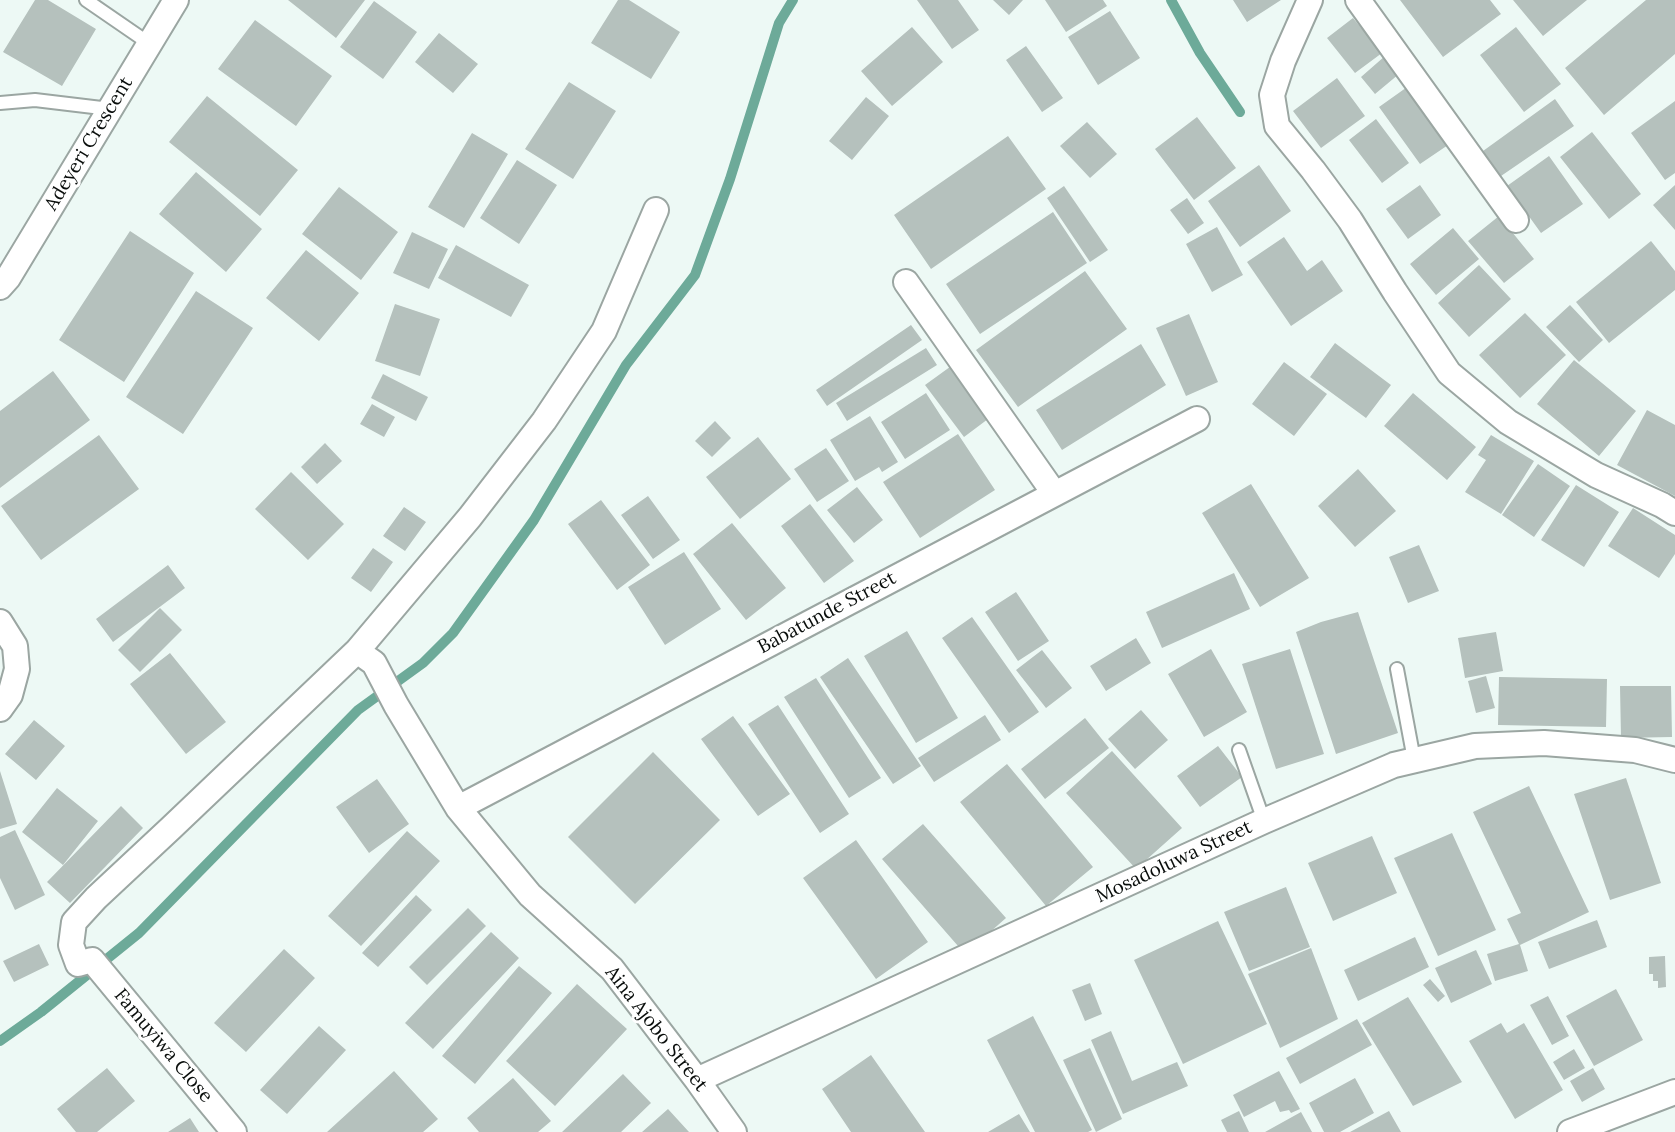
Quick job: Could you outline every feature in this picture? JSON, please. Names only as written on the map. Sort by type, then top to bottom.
[{"type":"street","name":"Adeyeri Crescent","points":[[0,288],[176,0]]},
{"type":"street","points":[[1310,0],[1283,61],[1272,95],[1277,126],[1350,220],[1449,373],[1508,422],[1596,475],[1675,513]]},
{"type":"street","points":[[1358,0],[1516,220]]},
{"type":"street","points":[[365,657],[544,421],[604,331],[656,210]]},
{"type":"street","points":[[906,282],[1054,493]]},
{"type":"street","name":"Babatunde Street","points":[[458,808],[1197,419]]},
{"type":"street","points":[[0,622],[15,646],[17,669],[10,695],[0,709]]},
{"type":"street","name":"Aina Ajobo Street","points":[[365,657],[458,808],[530,895],[612,969],[734,1132]]},
{"type":"street","name":"Famuyiwa Close","points":[[233,1132],[71,945],[74,922],[171,828],[365,657]]},
{"type":"street","name":"Mosadoluwa Street","points":[[697,1080],[1264,821],[1394,765],[1475,746],[1544,743],[1635,750],[1675,760]]},
{"type":"street","points":[[1570,1132],[1601,1126],[1675,1092]]},
{"type":"lane","points":[[86,0],[150,44]]},
{"type":"lane","points":[[0,103],[35,100],[110,109]]},
{"type":"lane","points":[[1397,669],[1412,760]]},
{"type":"lane","points":[[1238,750],[1264,821]]},
{"type":"building","points":[[35,0],[48,0],[96,29],[62,86],[3,52]]},
{"type":"building","points":[[288,0],[365,0],[336,38]]},
{"type":"building","points":[[618,0],[629,0],[680,32],[651,79],[591,43]]},
{"type":"building","points":[[917,0],[958,0],[979,30],[952,49]]},
{"type":"building","points":[[993,0],[1023,0],[1009,15]]},
{"type":"building","points":[[1045,0],[1103,0],[1107,6],[1066,32]]},
{"type":"building","points":[[1233,0],[1281,0],[1247,22]]},
{"type":"building","points":[[1400,0],[1490,0],[1501,14],[1443,57]]},
{"type":"building","points":[[1513,0],[1587,0],[1543,36]]},
{"type":"building","points":[[1646,0],[1675,0],[1675,54],[1604,115],[1565,68]]},
{"type":"building","points":[[374,1],[417,32],[383,79],[340,47]]},
{"type":"building","points":[[1110,11],[1140,58],[1098,85],[1068,37]]},
{"type":"building","points":[[1353,18],[1382,53],[1355,73],[1327,38]]},
{"type":"building","points":[[255,20],[332,76],[296,126],[218,69]]},
{"type":"building","points":[[912,27],[943,62],[892,106],[861,71]]},
{"type":"building","points":[[1516,27],[1561,84],[1524,112],[1480,55]]},
{"type":"building","points":[[439,33],[478,64],[453,93],[415,62]]},
{"type":"building","points":[[1026,46],[1063,98],[1042,112],[1006,60]]},
{"type":"building","points":[[1385,56],[1399,74],[1375,94],[1361,77]]},
{"type":"building","points":[[1337,78],[1365,116],[1321,148],[1293,111]]},
{"type":"building","points":[[569,82],[616,111],[573,179],[525,149]]},
{"type":"building","points":[[1410,85],[1451,143],[1420,164],[1379,107]]},
{"type":"building","points":[[207,96],[298,170],[260,216],[169,142]]},
{"type":"building","points":[[866,97],[889,116],[852,160],[829,141]]},
{"type":"building","points":[[1555,99],[1574,126],[1501,176],[1483,151]]},
{"type":"building","points":[[1675,101],[1675,173],[1665,180],[1631,133]]},
{"type":"building","points":[[1197,117],[1236,168],[1194,200],[1155,149]]},
{"type":"building","points":[[1376,119],[1409,163],[1382,183],[1349,140]]},
{"type":"building","points":[[1087,122],[1117,154],[1090,178],[1060,146]]},
{"type":"building","points":[[1592,132],[1641,194],[1609,219],[1560,157]]},
{"type":"building","points":[[472,133],[508,154],[464,228],[428,207]]},
{"type":"building","points":[[1008,136],[1046,189],[931,269],[894,215]]},
{"type":"building","points":[[1549,156],[1583,204],[1541,233],[1507,186]]},
{"type":"building","points":[[517,160],[557,185],[519,244],[480,218]]},
{"type":"building","points":[[1259,165],[1291,211],[1240,247],[1208,201]]},
{"type":"building","points":[[196,172],[262,229],[226,272],[159,214]]},
{"type":"building","points":[[1420,185],[1441,215],[1408,239],[1386,209]]},
{"type":"building","points":[[1675,185],[1675,230],[1653,205]]},
{"type":"building","points":[[1064,186],[1108,250],[1090,262],[1047,198]]},
{"type":"building","points":[[339,187],[398,232],[361,280],[302,234]]},
{"type":"building","points":[[1187,198],[1204,223],[1188,234],[1170,210]]},
{"type":"building","points":[[1053,212],[1087,263],[980,334],[946,284]]},
{"type":"building","points":[[1499,216],[1534,259],[1504,283],[1468,241]]},
{"type":"building","points":[[1217,227],[1243,275],[1212,292],[1186,244]]},
{"type":"building","points":[[1453,228],[1479,259],[1436,295],[1410,264]]},
{"type":"building","points":[[130,231],[194,273],[124,382],[59,340]]},
{"type":"building","points":[[412,232],[448,249],[429,289],[393,273]]},
{"type":"building","points":[[1284,237],[1307,271],[1322,260],[1343,291],[1291,326],[1247,262]]},
{"type":"building","points":[[1651,241],[1675,271],[1675,290],[1609,343],[1576,302]]},
{"type":"building","points":[[456,245],[529,285],[511,317],[438,278]]},
{"type":"building","points":[[306,250],[359,293],[319,341],[266,298]]},
{"type":"building","points":[[1479,265],[1511,299],[1469,337],[1438,303]]},
{"type":"building","points":[[1085,271],[1127,329],[1018,407],[976,350]]},
{"type":"building","points":[[196,291],[253,328],[183,434],[126,397]]},
{"type":"building","points":[[395,304],[440,319],[420,376],[375,361]]},
{"type":"building","points":[[1570,305],[1603,340],[1579,362],[1546,327]]},
{"type":"building","points":[[1525,313],[1566,355],[1520,398],[1479,355]]},
{"type":"building","points":[[1189,314],[1218,382],[1186,396],[1156,328]]},
{"type":"building","points":[[911,325],[922,340],[827,406],[816,390]]},
{"type":"building","points":[[1335,343],[1391,385],[1366,418],[1310,377]]},
{"type":"building","points":[[1141,344],[1166,385],[1062,450],[1036,410]]},
{"type":"building","points":[[926,348],[937,365],[847,421],[836,403]]},
{"type":"building","points":[[1574,360],[1636,411],[1599,456],[1537,404]]},
{"type":"building","points":[[1284,362],[1327,394],[1294,436],[1252,404]]},
{"type":"building","points":[[954,364],[992,416],[964,437],[925,385]]},
{"type":"building","points":[[53,371],[90,420],[0,488],[0,411]]},
{"type":"building","points":[[383,374],[428,397],[416,421],[371,398]]},
{"type":"building","points":[[926,393],[950,430],[905,459],[881,422]]},
{"type":"building","points":[[1413,393],[1476,447],[1447,480],[1384,426]]},
{"type":"building","points":[[372,404],[395,417],[384,437],[360,424]]},
{"type":"building","points":[[1647,410],[1675,425],[1675,496],[1617,465]]},
{"type":"building","points":[[870,416],[898,462],[882,472],[879,467],[855,481],[830,440]]},
{"type":"building","points":[[715,421],[731,438],[712,457],[695,441]]},
{"type":"building","points":[[958,434],[995,490],[920,538],[883,482]]},
{"type":"building","points":[[99,435],[139,489],[41,560],[1,506]]},
{"type":"building","points":[[1491,435],[1534,461],[1501,514],[1465,492],[1486,460],[1478,455]]},
{"type":"building","points":[[758,437],[791,479],[740,519],[706,477]]},
{"type":"building","points":[[325,443],[342,461],[317,484],[301,467]]},
{"type":"building","points":[[826,448],[849,481],[817,502],[794,469]]},
{"type":"building","points":[[1538,464],[1570,486],[1534,537],[1502,515]]},
{"type":"building","points":[[1358,469],[1396,511],[1355,547],[1318,506]]},
{"type":"building","points":[[291,472],[344,524],[308,560],[255,509]]},
{"type":"building","points":[[1251,484],[1309,578],[1260,607],[1202,513]]},
{"type":"building","points":[[1576,485],[1619,512],[1584,567],[1541,540]]},
{"type":"building","points":[[857,487],[883,520],[854,543],[827,510]]},
{"type":"building","points":[[648,496],[680,540],[653,559],[621,515]]},
{"type":"building","points":[[601,500],[650,565],[617,590],[568,524]]},
{"type":"building","points":[[810,504],[854,561],[824,583],[781,526]]},
{"type":"building","points":[[404,507],[426,522],[405,551],[383,536]]},
{"type":"building","points":[[1633,508],[1675,535],[1675,554],[1659,578],[1608,546]]},
{"type":"building","points":[[732,523],[786,588],[746,620],[693,554]]},
{"type":"building","points":[[1419,545],[1439,591],[1408,603],[1389,557]]},
{"type":"building","points":[[373,548],[393,562],[371,592],[351,578]]},
{"type":"building","points":[[684,552],[721,609],[665,645],[628,587]]},
{"type":"building","points":[[168,565],[185,588],[113,642],[96,619]]},
{"type":"building","points":[[1234,573],[1250,609],[1162,648],[1146,612]]},
{"type":"building","points":[[1016,592],[1049,641],[1018,661],[985,612]]},
{"type":"building","points":[[160,608],[182,630],[140,672],[118,650]]},
{"type":"building","points":[[1358,612],[1398,733],[1336,754],[1296,632]]},
{"type":"building","points":[[972,617],[1039,712],[1009,733],[942,638]]},
{"type":"building","points":[[907,631],[958,718],[916,743],[864,656]]},
{"type":"building","points":[[1496,632],[1503,671],[1465,678],[1458,638]]},
{"type":"building","points":[[1136,638],[1151,663],[1106,691],[1090,666]]},
{"type":"building","points":[[1211,649],[1247,712],[1204,737],[1168,674]]},
{"type":"building","points":[[1290,649],[1324,754],[1276,769],[1242,664]]},
{"type":"building","points":[[1042,650],[1072,688],[1046,708],[1016,670]]},
{"type":"building","points":[[170,653],[226,722],[186,754],[130,684]]},
{"type":"building","points":[[848,658],[921,766],[893,784],[820,677]]},
{"type":"building","points":[[1486,676],[1495,708],[1476,713],[1468,681]]},
{"type":"building","points":[[1499,677],[1607,679],[1606,727],[1498,725]]},
{"type":"building","points":[[816,678],[881,778],[849,798],[784,697]]},
{"type":"building","points":[[1620,686],[1671,686],[1672,737],[1621,738]]},
{"type":"building","points":[[778,705],[849,814],[820,833],[748,724]]},
{"type":"building","points":[[1141,710],[1168,740],[1135,769],[1108,739]]},
{"type":"building","points":[[985,715],[1001,740],[934,782],[918,758]]},
{"type":"building","points":[[733,716],[790,794],[758,816],[701,739]]},
{"type":"building","points":[[1085,718],[1109,748],[1045,799],[1021,769]]},
{"type":"building","points":[[34,720],[65,746],[36,780],[5,754]]},
{"type":"building","points":[[1218,746],[1242,777],[1200,807],[1177,776]]},
{"type":"building","points":[[1112,751],[1182,828],[1136,869],[1066,793]]},
{"type":"building","points":[[653,752],[720,820],[635,904],[568,837]]},
{"type":"building","points":[[1007,764],[1093,867],[1046,906],[960,802]]},
{"type":"building","points":[[0,771],[17,824],[0,829]]},
{"type":"building","points":[[1626,778],[1661,883],[1610,900],[1574,794]]},
{"type":"building","points":[[377,779],[409,824],[369,853],[336,807]]},
{"type":"building","points":[[1529,786],[1589,912],[1520,945],[1528,971],[1495,981],[1487,954],[1519,944],[1507,919],[1521,913],[1473,812]]},
{"type":"building","points":[[57,788],[98,821],[63,865],[22,832]]},
{"type":"building","points":[[121,806],[143,828],[70,903],[47,882]]},
{"type":"building","points":[[923,824],[1006,918],[965,954],[882,859]]},
{"type":"building","points":[[15,830],[45,895],[15,910],[0,878],[0,837]]},
{"type":"building","points":[[407,831],[440,861],[361,946],[328,916]]},
{"type":"building","points":[[1452,833],[1496,930],[1438,956],[1394,858]]},
{"type":"building","points":[[1372,836],[1397,893],[1333,921],[1308,863]]},
{"type":"building","points":[[856,840],[928,942],[876,979],[803,878]]},
{"type":"building","points":[[1286,887],[1310,947],[1249,971],[1224,912]]},
{"type":"building","points":[[416,895],[432,910],[378,967],[362,953]]},
{"type":"building","points":[[468,908],[486,926],[427,985],[409,967]]},
{"type":"building","points":[[1597,920],[1607,947],[1549,969],[1538,942]]},
{"type":"building","points":[[1218,921],[1267,1024],[1183,1064],[1134,960]]},
{"type":"building","points":[[491,932],[519,958],[433,1049],[405,1023]]},
{"type":"building","points":[[1415,937],[1429,967],[1358,1001],[1344,970]]},
{"type":"building","points":[[39,944],[49,965],[14,982],[3,961]]},
{"type":"building","points":[[1311,948],[1338,1019],[1280,1048],[1248,974]]},
{"type":"building","points":[[284,949],[315,978],[246,1052],[214,1023]]},
{"type":"building","points":[[1476,950],[1492,984],[1451,1003],[1435,968]]},
{"type":"building","points":[[1665,956],[1666,987],[1658,988],[1658,981],[1653,981],[1653,974],[1649,974],[1649,957]]},
{"type":"building","points":[[519,966],[552,993],[475,1084],[442,1056]]},
{"type":"building","points":[[1430,979],[1445,996],[1438,1002],[1423,985]]},
{"type":"building","points":[[1090,983],[1102,1014],[1085,1021],[1072,990]]},
{"type":"building","points":[[577,984],[627,1029],[555,1106],[506,1061]]},
{"type":"building","points":[[1616,989],[1643,1040],[1594,1066],[1566,1016]]},
{"type":"building","points":[[1548,996],[1569,1036],[1552,1045],[1530,1005]]},
{"type":"building","points":[[1408,997],[1462,1082],[1413,1106],[1362,1023]]},
{"type":"building","points":[[1033,1016],[1092,1130],[1088,1132],[1035,1132],[987,1040]]},
{"type":"building","points":[[1357,1019],[1372,1045],[1300,1084],[1286,1058]]},
{"type":"building","points":[[1501,1023],[1507,1033],[1524,1023],[1563,1090],[1515,1119],[1469,1041]]},
{"type":"building","points":[[319,1026],[346,1050],[287,1114],[260,1090]]},
{"type":"building","points":[[1111,1031],[1132,1081],[1177,1062],[1188,1086],[1123,1114],[1091,1040]]},
{"type":"building","points":[[1090,1048],[1122,1119],[1096,1132],[1063,1060]]},
{"type":"building","points":[[1574,1049],[1585,1068],[1564,1080],[1553,1062]]},
{"type":"building","points":[[871,1055],[925,1132],[851,1132],[822,1089]]},
{"type":"building","points":[[107,1068],[135,1101],[97,1132],[76,1132],[57,1109]]},
{"type":"building","points":[[1593,1068],[1605,1089],[1582,1102],[1570,1081]]},
{"type":"building","points":[[394,1071],[438,1119],[423,1132],[327,1132]]},
{"type":"building","points":[[1279,1071],[1300,1109],[1291,1113],[1289,1110],[1280,1112],[1275,1101],[1244,1117],[1233,1095]]},
{"type":"building","points":[[623,1074],[651,1103],[621,1132],[562,1132]]},
{"type":"building","points":[[513,1078],[551,1121],[538,1132],[479,1132],[467,1118]]},
{"type":"building","points":[[1355,1078],[1374,1113],[1340,1132],[1324,1132],[1309,1103]]},
{"type":"building","points":[[668,1109],[689,1132],[642,1132]]},
{"type":"building","points":[[1239,1111],[1249,1132],[1227,1132],[1221,1120]]},
{"type":"building","points":[[1389,1111],[1401,1132],[1350,1132]]},
{"type":"building","points":[[1301,1112],[1312,1132],[1265,1132]]},
{"type":"building","points":[[1019,1114],[1030,1132],[988,1132]]},
{"type":"building","points":[[190,1118],[199,1132],[168,1132]]},
{"type":"waterway","points":[[0,1041],[41,1012],[139,933],[358,710],[423,663],[453,633],[534,520],[626,365],[695,275],[730,179],[779,23],[793,0]]},
{"type":"waterway","points":[[1171,0],[1200,53],[1240,112]]}]
